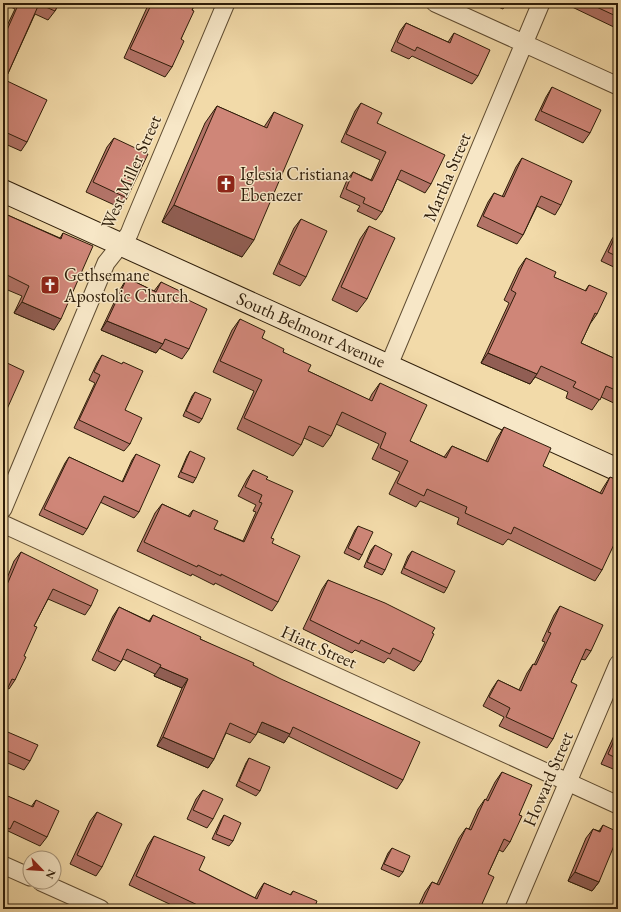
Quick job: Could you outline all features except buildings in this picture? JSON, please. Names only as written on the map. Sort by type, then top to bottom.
[{"type":"main road","name":"South Belmont Avenue","points":[[3,191],[618,470]]},
{"type":"street","name":"West Miller Street","points":[[3,509],[106,263],[129,234],[226,3]]},
{"type":"street","points":[[436,3],[618,86]]},
{"type":"street","name":"Martha Street","points":[[389,365],[542,3]]},
{"type":"street","name":"Hiatt Street","points":[[3,524],[618,805]]},
{"type":"street","name":"Howard Street","points":[[514,909],[618,664]]},
{"type":"street","points":[[3,865],[22,873]]},
{"type":"street","points":[[58,890],[100,909]]},
{"type":"place","name":"Iglesia Cristiana Ebenezer","points":[[226,184]]},
{"type":"place","name":"Gethsemane Apostolic Church","points":[[50,285]]}]
